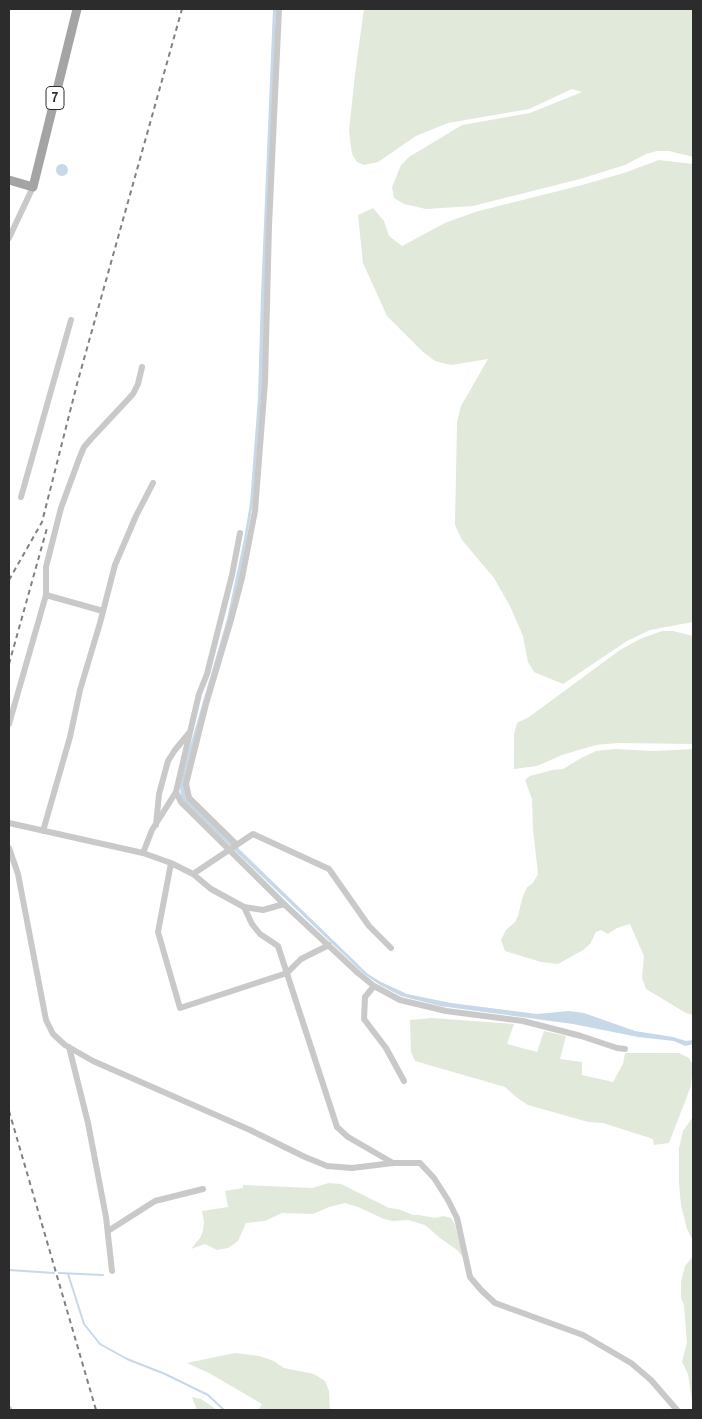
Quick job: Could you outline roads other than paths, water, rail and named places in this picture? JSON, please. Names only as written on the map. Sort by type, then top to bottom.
[{"type":"main road","name":"7","points":[[33,187],[77,9]]},
{"type":"main road","points":[[9,180],[33,187]]},
{"type":"street","points":[[278,9],[268,235],[265,382],[255,511],[240,586],[206,704],[186,784],[189,798],[284,904],[374,986],[400,1000],[425,1007],[523,1021],[625,1049]]},
{"type":"street","points":[[9,238],[33,187]]},
{"type":"street","points":[[21,497],[71,320]]},
{"type":"street","points":[[9,724],[46,595],[46,567],[61,508],[84,447],[133,394],[138,384],[142,367]]},
{"type":"street","points":[[43,831],[70,737],[80,690],[115,565],[153,482]]},
{"type":"street","points":[[143,852],[156,825],[176,792],[199,694],[207,674],[230,584],[240,533]]},
{"type":"street","points":[[46,595],[103,611]]},
{"type":"street","points":[[156,825],[158,794],[168,761],[190,732]]},
{"type":"street","points":[[176,792],[181,802],[234,847]]},
{"type":"street","points":[[9,823],[143,852],[193,874],[211,888],[244,907],[263,910],[284,904]]},
{"type":"street","points":[[193,874],[253,834],[329,868],[369,926],[391,948]]},
{"type":"street","points":[[9,848],[18,874],[46,1020],[53,1034],[69,1047],[94,1061],[327,1166],[352,1168],[393,1163],[420,1163],[434,1178],[457,1218],[470,1277],[481,1290],[495,1303],[583,1335],[631,1363],[651,1380],[678,1410]]},
{"type":"street","points":[[171,863],[158,932],[180,1008],[287,973],[301,959],[329,945]]},
{"type":"street","points":[[244,907],[252,924],[260,934],[278,946],[337,1127],[348,1137],[393,1163]]},
{"type":"street","points":[[374,986],[365,997],[364,1019],[386,1048],[404,1081]]},
{"type":"street","points":[[69,1047],[88,1123],[108,1231],[112,1271]]},
{"type":"street","points":[[108,1231],[155,1201],[203,1189]]},
{"type":"water","points":[[273,9],[276,9],[263,373],[253,503],[240,576],[185,786],[204,815],[368,974],[381,982],[407,994],[451,1003],[537,1014],[569,1011],[584,1013],[635,1031],[686,1041],[693,1040],[693,1044],[685,1046],[674,1041],[638,1037],[573,1024],[440,1006],[401,996],[364,974],[185,803],[181,797],[180,786],[188,753],[227,619],[250,503],[258,398]]},
{"type":"water","points":[[60,164],[64,164],[68,170],[64,176],[60,176],[56,172],[56,168]]},
{"type":"waterway","points":[[9,1270],[54,1273]]},
{"type":"waterway","points":[[59,1273],[103,1275]]},
{"type":"waterway","points":[[68,1274],[84,1324],[100,1344],[127,1359],[165,1374],[208,1395],[224,1410]]},
{"type":"railway","points":[[9,580],[42,522],[77,384],[182,9]]},
{"type":"railway","points":[[9,664],[47,528]]},
{"type":"railway","points":[[9,1111],[96,1410]]}]
